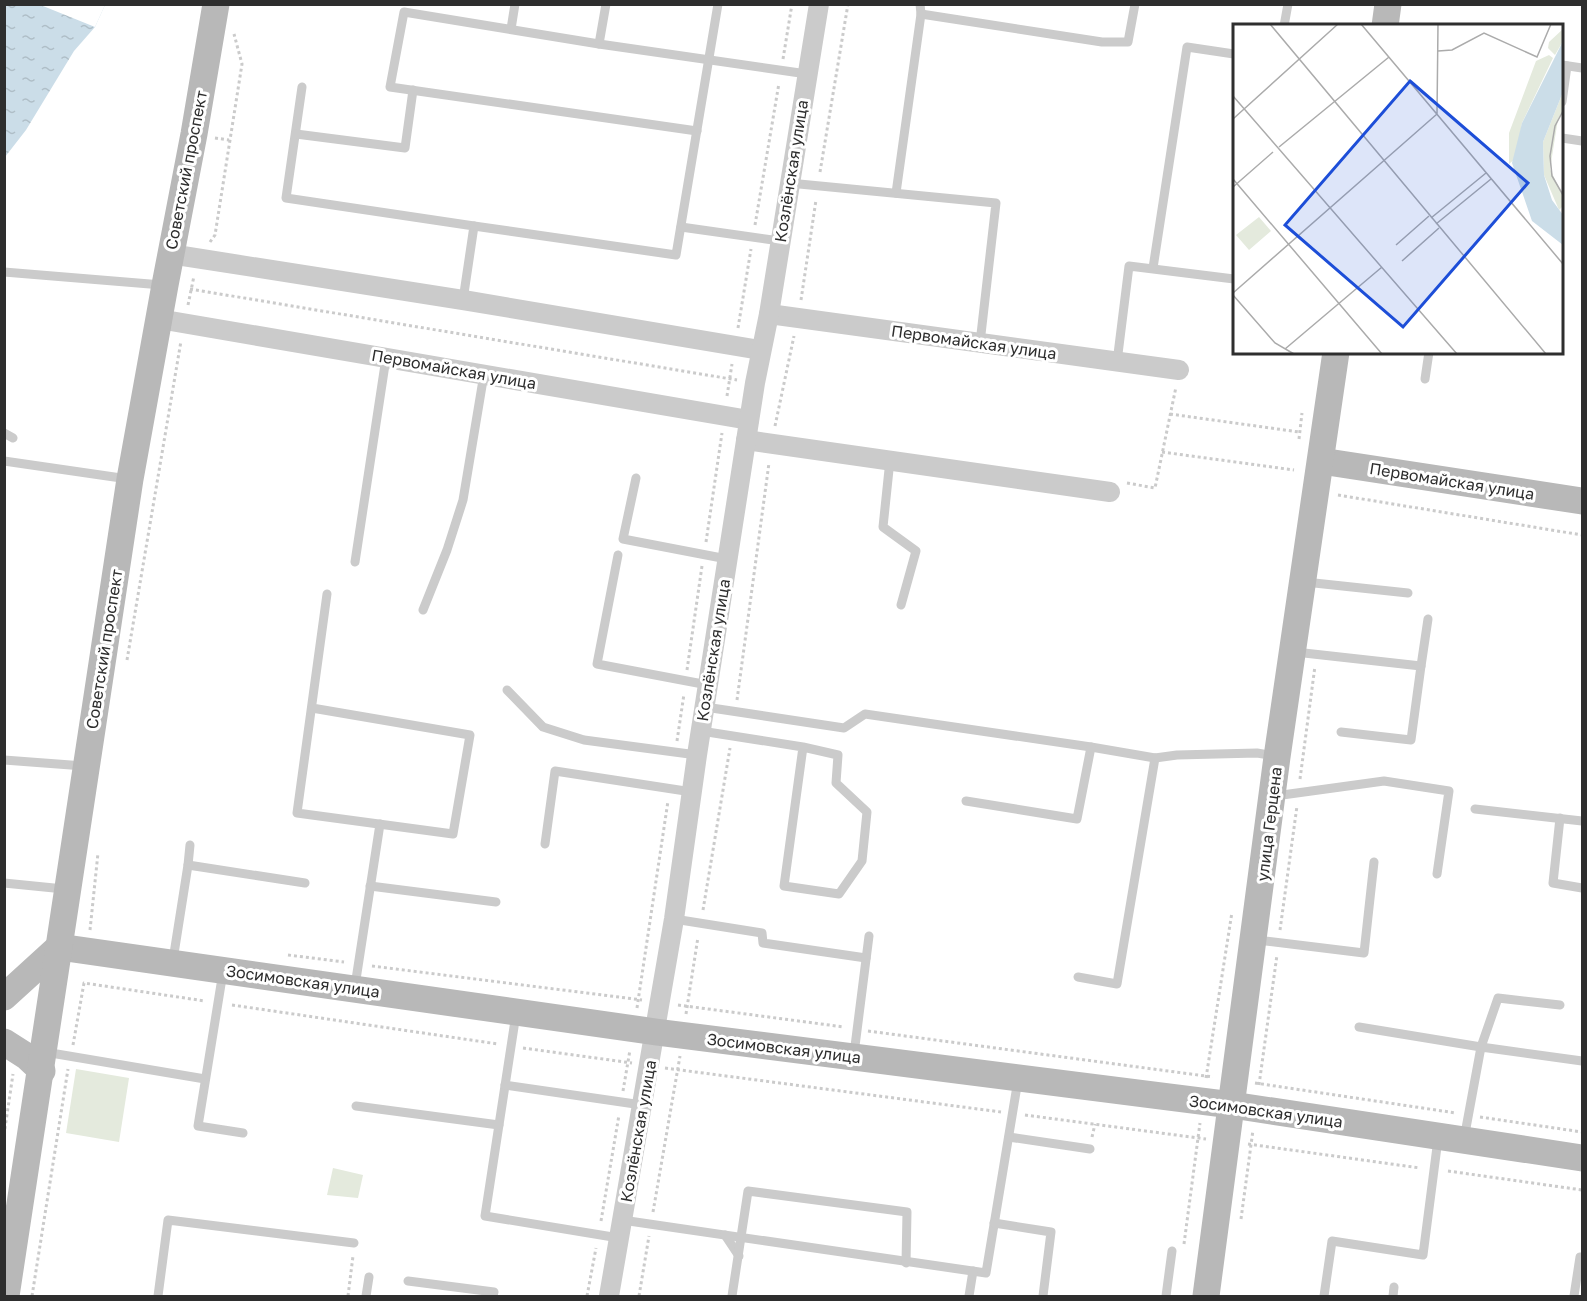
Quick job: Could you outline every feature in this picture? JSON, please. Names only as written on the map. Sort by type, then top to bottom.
[{"type":"street","name":"Советский проспект","points":[[6,1296],[52,1060],[61,935],[67,889],[130,479],[172,321],[165,285],[216,4]]},
{"type":"street","name":"Козлёнская улица","points":[[609,1296],[650,1066],[645,1030],[661,1003],[760,350],[769,314],[819,4]]},
{"type":"street","points":[[1385,24],[1388,4]]},
{"type":"street","points":[[171,254],[760,350]]},
{"type":"street","name":"Первомайская улица","points":[[769,314],[1179,370]]},
{"type":"street","name":"Первомайская улица","points":[[172,321],[749,420]]},
{"type":"street","name":"улица Герцена","points":[[1206,1296],[1239,1143],[1246,1095],[1286,794],[1277,757],[1305,653],[1303,582],[1327,494],[1332,463],[1336,354]]},
{"type":"street","points":[[746,440],[1110,492]]},
{"type":"street","name":"Первомайская улица","points":[[1332,463],[1582,501]]},
{"type":"street","points":[[4,997],[61,935]]},
{"type":"street","name":"Зосимовская улица","points":[[61,935],[172,963],[223,970],[357,976],[516,1012],[645,1030],[1019,1078],[1204,1089],[1246,1095],[1457,1131],[1582,1158]]},
{"type":"street","points":[[4,1042],[26,1056],[52,1060]]},
{"type":"lane","points":[[511,29],[514,4]]},
{"type":"lane","points":[[599,44],[606,4]]},
{"type":"lane","points":[[302,87],[286,198],[676,255],[718,4]]},
{"type":"lane","points":[[896,193],[921,9],[1102,42],[1128,42],[1135,4]]},
{"type":"lane","points":[[1284,24],[1288,4]]},
{"type":"lane","points":[[697,131],[390,87],[405,8],[599,44],[807,74]]},
{"type":"lane","points":[[1153,268],[1187,47],[1233,54]]},
{"type":"lane","points":[[1563,84],[1564,65],[1582,68]]},
{"type":"lane","points":[[296,134],[405,148],[413,90]]},
{"type":"lane","points":[[1563,138],[1582,141]]},
{"type":"lane","points":[[789,183],[996,202],[980,343]]},
{"type":"lane","points":[[463,300],[474,226]]},
{"type":"lane","points":[[681,227],[780,241]]},
{"type":"lane","points":[[1117,362],[1129,266],[1233,279]]},
{"type":"lane","points":[[4,272],[165,285]]},
{"type":"lane","points":[[1425,379],[1429,354]]},
{"type":"lane","points":[[355,562],[386,358]]},
{"type":"lane","points":[[423,610],[447,550],[463,500],[484,374]]},
{"type":"lane","points":[[890,460],[883,527],[916,551],[901,605]]},
{"type":"lane","points":[[4,461],[130,479]]},
{"type":"lane","points":[[636,478],[623,539],[728,559]]},
{"type":"lane","points":[[618,555],[597,664],[708,685]]},
{"type":"lane","points":[[1303,582],[1408,593]]},
{"type":"lane","points":[[312,708],[470,735],[453,834],[297,813],[327,594]]},
{"type":"lane","points":[[1341,732],[1411,740],[1428,619]]},
{"type":"lane","points":[[1305,653],[1421,666]]},
{"type":"lane","points":[[507,690],[543,727],[584,740],[697,755]]},
{"type":"lane","points":[[705,706],[844,728],[865,714],[1155,758],[1177,754],[1257,753],[1277,757]]},
{"type":"lane","points":[[701,731],[803,747],[838,755],[837,783],[867,812],[862,861],[839,894],[784,886],[803,747]]},
{"type":"lane","points":[[966,801],[1077,819],[1091,747]]},
{"type":"lane","points":[[1078,977],[1117,984],[1155,758]]},
{"type":"lane","points":[[4,760],[86,766]]},
{"type":"lane","points":[[545,844],[555,771],[692,792]]},
{"type":"lane","points":[[1286,794],[1384,781],[1449,791],[1437,874]]},
{"type":"lane","points":[[1475,809],[1582,820]]},
{"type":"lane","points":[[1560,818],[1553,883],[1582,888]]},
{"type":"lane","points":[[357,976],[380,824]]},
{"type":"lane","points":[[172,963],[190,845]]},
{"type":"lane","points":[[1266,942],[1364,953],[1374,862]]},
{"type":"lane","points":[[188,865],[305,883]]},
{"type":"lane","points":[[4,883],[67,889]]},
{"type":"lane","points":[[370,886],[496,902]]},
{"type":"lane","points":[[674,919],[762,933],[763,943],[866,958]]},
{"type":"lane","points":[[854,1057],[869,936]]},
{"type":"lane","points":[[223,970],[198,1126],[243,1133]]},
{"type":"lane","points":[[1324,1296],[1332,1241],[1423,1254],[1434,1170],[1457,1131],[1481,1047],[1498,998],[1560,1005]]},
{"type":"lane","points":[[516,1012],[485,1216],[598,1235],[651,1225],[986,1273],[1019,1078]]},
{"type":"lane","points":[[1359,1027],[1582,1061]]},
{"type":"lane","points":[[52,1060],[205,1079]]},
{"type":"lane","points":[[505,1084],[643,1105]]},
{"type":"lane","points":[[356,1107],[499,1125]]},
{"type":"lane","points":[[1009,1137],[1090,1149]]},
{"type":"lane","points":[[732,1296],[748,1191],[907,1212],[906,1263]]},
{"type":"lane","points":[[158,1296],[168,1220],[354,1243]]},
{"type":"lane","points":[[994,1223],[1051,1232],[1043,1296]]},
{"type":"lane","points":[[725,1235],[739,1256]]},
{"type":"lane","points":[[1166,1296],[1172,1251]]},
{"type":"lane","points":[[1574,1296],[1579,1287],[1580,1257]]},
{"type":"lane","points":[[969,1296],[973,1271]]},
{"type":"lane","points":[[366,1296],[369,1277]]},
{"type":"lane","points":[[408,1281],[494,1292],[493,1296]]},
{"type":"path","points":[[730,379],[792,4]]},
{"type":"path","points":[[736,711],[772,444],[798,318],[848,4]]},
{"type":"path","points":[[127,664],[172,321],[191,290],[197,259],[215,235],[242,64],[234,34]]},
{"type":"path","points":[[165,285],[755,383]]},
{"type":"path","points":[[1110,492],[1125,493],[1126,483],[1155,488],[1179,370]]},
{"type":"path","points":[[1170,414],[1299,432]]},
{"type":"path","points":[[1162,452],[1294,470]]},
{"type":"path","points":[[1332,463],[1327,494],[1582,535]]},
{"type":"path","points":[[1240,1226],[1239,1143],[1305,653]]},
{"type":"path","points":[[639,1296],[732,735]]},
{"type":"path","points":[[61,935],[89,941],[99,847]]},
{"type":"path","points":[[279,954],[357,976],[639,1000],[857,1029],[1457,1131],[1582,1132]]},
{"type":"path","points":[[32,1296],[52,1060],[84,983],[678,1070],[1582,1190]]},
{"type":"path","points":[[587,1296],[628,1063],[645,1030],[639,1000]]},
{"type":"path","points":[[4,1135],[13,1070]]},
{"type":"path","points":[[1183,1250],[1204,1089]]},
{"type":"path","points":[[348,1296],[354,1243]]},
{"type":"shaded area","points":[[76,1069],[129,1078],[119,1142],[66,1133]]},
{"type":"shaded area","points":[[333,1168],[363,1175],[358,1198],[327,1195]]},
{"type":"water","points":[[5,5],[105,5],[95,27],[74,51],[26,130],[5,157]]},
{"type":"pier","points":[[44,4],[105,5],[95,27],[43,6]]}]
